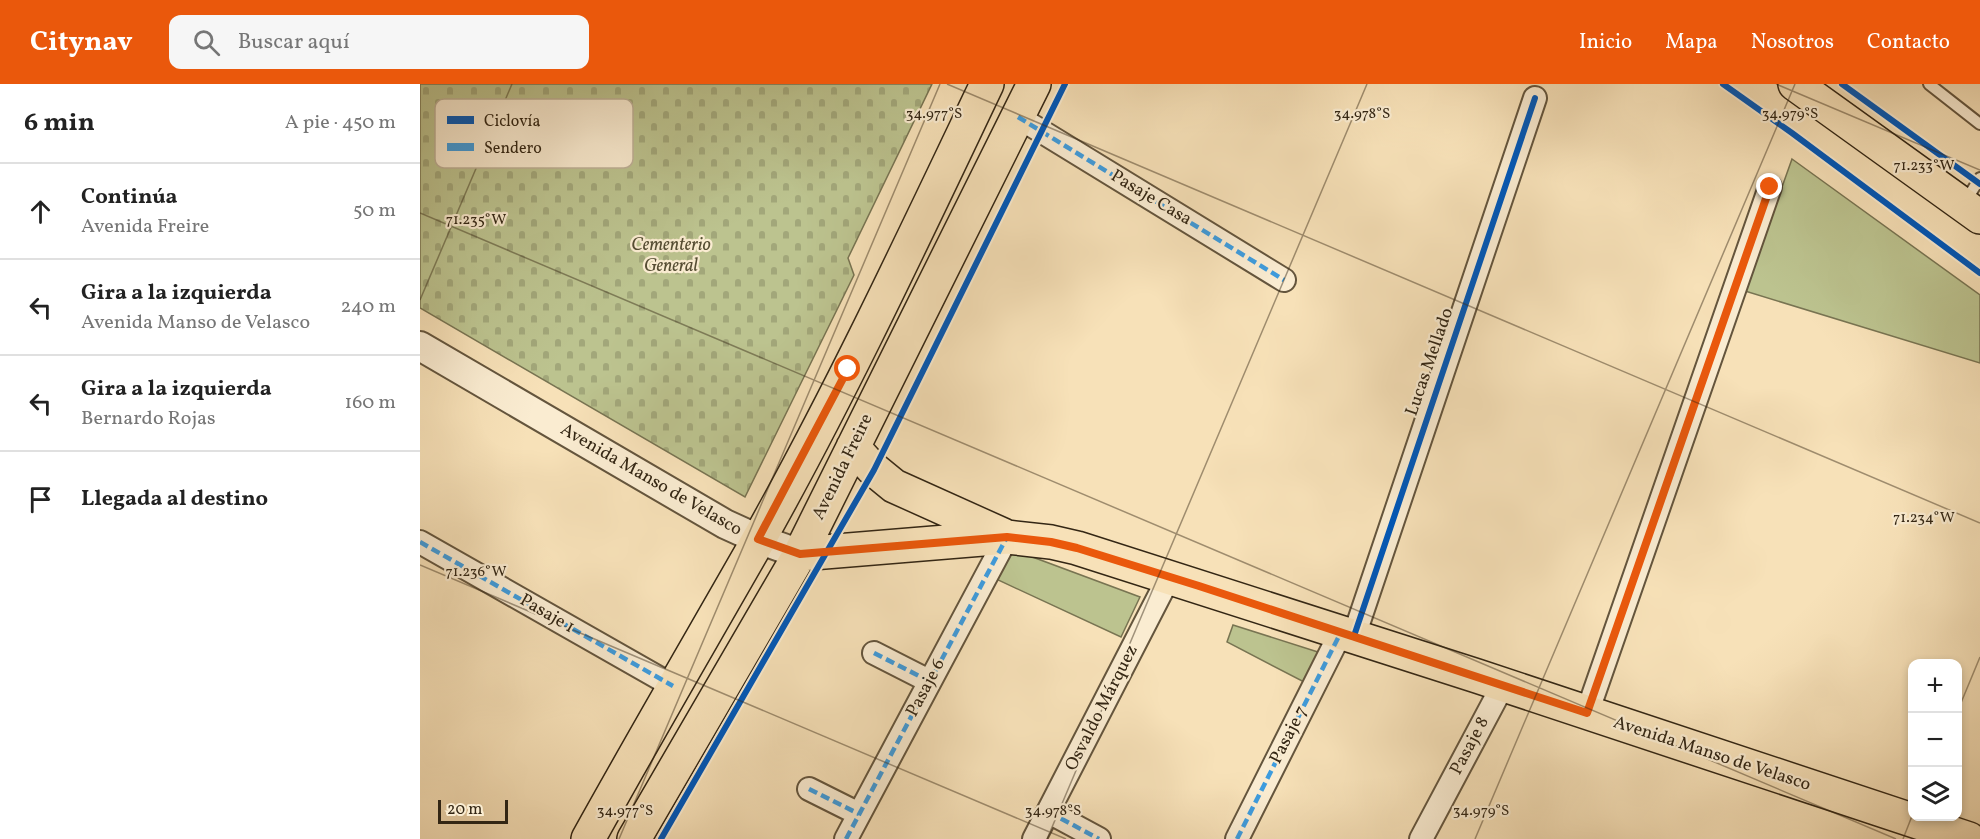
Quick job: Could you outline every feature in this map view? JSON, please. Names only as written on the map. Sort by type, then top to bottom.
[{"type":"main road","points":[[588,839],[758,539],[902,263],[987,84]]},
{"type":"main road","name":"Avenida Freire","points":[[634,839],[800,554],[1034,84]]},
{"type":"main road","points":[[1795,84],[1974,200]]},
{"type":"main road","name":"Avenida Manso de Velasco","points":[[853,447],[872,468],[894,486],[1007,537]]},
{"type":"main road","name":"Avenida Manso de Velasco","points":[[800,554],[1007,537],[1051,542],[1077,548],[1347,634],[1969,839]]},
{"type":"street","name":"Lucas Mellado","points":[[1347,634],[1535,98]]},
{"type":"street","name":"Pasaje Casa","points":[[1018,117],[1284,280]]},
{"type":"street","points":[[1587,713],[1770,187]]},
{"type":"street","name":"Avenida Manso de Velasco","points":[[420,346],[700,511],[758,539],[800,554]]},
{"type":"street","name":"Pasaje 6","points":[[846,839],[1007,537]]},
{"type":"street","name":"Pasaje 1","points":[[420,542],[674,686]]},
{"type":"street","name":"Osvaldo Márquez","points":[[1034,839],[1169,577]]},
{"type":"street","name":"Pasaje 7","points":[[1237,839],[1347,634]]},
{"type":"street","points":[[874,653],[929,681]]},
{"type":"street","name":"Pasaje 8","points":[[1422,839],[1503,685]]},
{"type":"street","points":[[809,789],[859,814]]},
{"type":"street","points":[[1049,812],[1099,839]]},
{"type":"lane","points":[[1929,84],[1980,124]]},
{"type":"green space","name":"Cementerio General","points":[[420,84],[932,84],[848,258],[854,275],[745,497],[420,308]]},
{"type":"green space","points":[[1792,159],[1980,295],[1980,363],[1745,291]]},
{"type":"green space","points":[[1011,549],[1140,597],[1121,637],[996,579]]},
{"type":"green space","points":[[1233,625],[1321,653],[1306,683],[1227,642]]},
{"type":"marked path","points":[[1018,117],[1284,280]]},
{"type":"marked path","points":[[1587,713],[1770,187]]},
{"type":"marked path","points":[[846,839],[1007,537]]},
{"type":"marked path","points":[[420,542],[673,686]]},
{"type":"marked path","points":[[1237,839],[1341,632]]},
{"type":"marked path","points":[[874,653],[929,681]]},
{"type":"marked path","points":[[809,789],[859,814]]},
{"type":"marked path","points":[[1049,812],[1099,839]]},
{"type":"cycle path","points":[[661,839],[874,470],[1065,84]]},
{"type":"cycle path","points":[[1723,84],[1980,273]]},
{"type":"cycle path","points":[[1842,84],[1980,184]]},
{"type":"cycle path","points":[[1354,636],[1535,98]]},
{"type":"route","points":[[848,369],[758,539],[800,554],[1007,537],[1051,542],[1199,586],[1587,713],[1770,187]]}]
